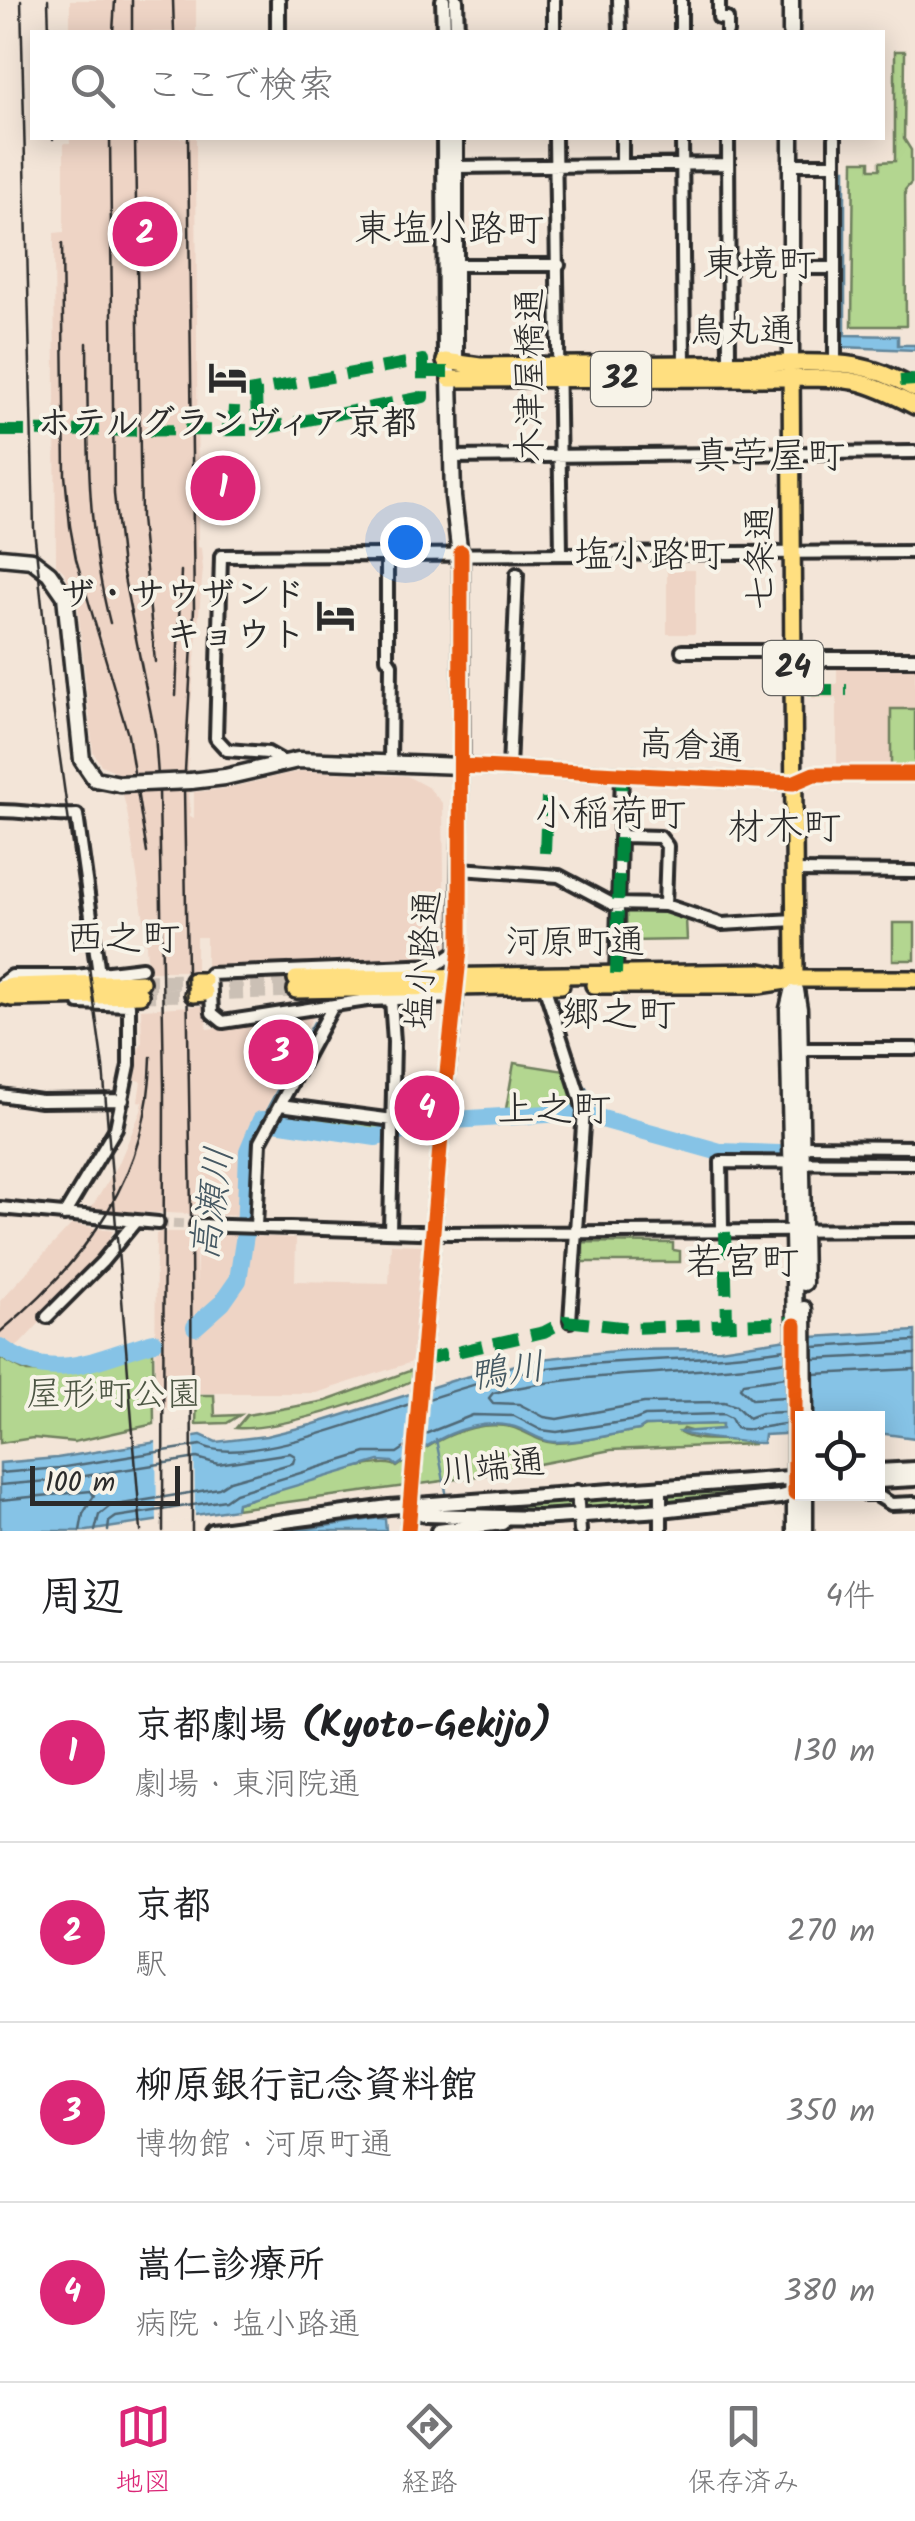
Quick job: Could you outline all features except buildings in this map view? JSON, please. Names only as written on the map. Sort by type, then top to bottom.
[{"type":"main road","points":[[790,0],[790,30]]},
{"type":"main road","name":"七条通","points":[[791,140],[794,920],[795,979],[800,1008],[801,1146],[797,1164]]},
{"type":"main road","name":"烏丸通","points":[[451,361],[558,371],[791,371],[835,362],[880,370],[915,389]]},
{"type":"main road","name":"塩小路通","points":[[451,361],[453,502],[461,552],[462,766]]},
{"type":"main road","name":"烏丸通","points":[[450,379],[729,363],[869,383],[915,406]]},
{"type":"main road","name":"高倉通","points":[[0,557],[32,560],[49,573],[65,596],[82,760],[95,779],[120,784],[191,781],[312,760],[462,766]]},
{"type":"main road","name":"河原町通","points":[[456,986],[616,974],[761,972],[795,979]]},
{"type":"main road","name":"七条通","points":[[795,979],[788,1009],[805,1411]]},
{"type":"main road","name":"河原町通","points":[[296,984],[760,985],[795,979],[915,979]]},
{"type":"main road","points":[[0,992],[12,998],[141,982]]},
{"type":"main road","name":"七条通","points":[[797,1411],[800,1325]]},
{"type":"main road","name":"七条通","points":[[795,1531],[801,1501]]},
{"type":"main road","name":"七条通","points":[[804,1501],[805,1531]]},
{"type":"street","points":[[278,0],[278,30]]},
{"type":"street","points":[[444,0],[444,30]]},
{"type":"street","points":[[456,0],[457,30]]},
{"type":"street","points":[[554,0],[554,30]]},
{"type":"street","points":[[619,0],[620,30]]},
{"type":"street","points":[[681,0],[681,30]]},
{"type":"street","points":[[719,0],[719,18],[727,19],[727,30]]},
{"type":"street","name":"塩小路通","points":[[444,140],[451,361]]},
{"type":"street","name":"塩小路通","points":[[451,361],[456,140]]},
{"type":"street","name":"木津屋橋通","points":[[555,140],[561,552]]},
{"type":"street","points":[[622,140],[622,165]]},
{"type":"street","points":[[682,140],[684,364]]},
{"type":"street","points":[[728,140],[729,363]]},
{"type":"street","points":[[834,140],[835,362]]},
{"type":"street","points":[[456,167],[728,164]]},
{"type":"street","points":[[791,164],[835,164]]},
{"type":"street","points":[[456,265],[559,265]]},
{"type":"street","points":[[791,268],[835,268]]},
{"type":"street","points":[[452,456],[915,452]]},
{"type":"street","points":[[284,762],[268,753],[226,750],[217,741],[222,556],[445,557],[461,552],[517,564],[561,552],[915,552]]},
{"type":"street","points":[[387,557],[387,648],[392,664],[390,764]]},
{"type":"street","points":[[509,769],[517,564]]},
{"type":"street","points":[[682,651],[780,651],[792,659],[915,659]]},
{"type":"street","name":"塩小路通","points":[[409,1502],[442,1111],[460,949],[462,766]]},
{"type":"street","name":"高倉通","points":[[462,766],[793,783],[814,774],[915,774]]},
{"type":"street","points":[[616,974],[622,774]]},
{"type":"street","points":[[0,811],[77,815],[99,974]]},
{"type":"street","points":[[623,836],[660,837],[667,846],[665,905]]},
{"type":"street","points":[[460,869],[558,876],[598,899],[617,904],[665,905],[722,924],[794,920]]},
{"type":"street","points":[[794,871],[915,872]]},
{"type":"street","points":[[456,986],[391,999],[220,1022],[212,1013],[210,974],[436,964],[460,949]]},
{"type":"street","points":[[64,1215],[116,1128],[130,1051],[130,1005],[12,1005],[0,992],[12,976],[99,974],[141,982]]},
{"type":"street","points":[[544,985],[584,1115],[570,1321]]},
{"type":"street","points":[[390,1231],[391,999]]},
{"type":"street","points":[[250,1226],[253,1139],[267,1129],[333,1006]]},
{"type":"street","points":[[800,1049],[915,1049]]},
{"type":"street","points":[[0,1095],[40,1101],[123,1100]]},
{"type":"street","points":[[278,1110],[393,1123]]},
{"type":"street","points":[[801,1146],[915,1147]]},
{"type":"street","points":[[724,1232],[722,1162],[915,1164]]},
{"type":"street","points":[[0,1208],[158,1223]]},
{"type":"street","points":[[47,1317],[100,1265],[135,1222]]},
{"type":"street","points":[[196,1224],[432,1232],[915,1230]]},
{"type":"street","points":[[885,1470],[915,1468]]},
{"type":"street","points":[[885,1480],[915,1478]]},
{"type":"street","points":[[660,1486],[661,1531]]},
{"type":"street","name":"川端通","points":[[409,1502],[660,1486],[795,1489]]},
{"type":"street","name":"川端通","points":[[409,1502],[426,1515],[539,1525],[578,1514],[661,1510],[795,1490]]},
{"type":"street","points":[[576,1491],[580,1531]]},
{"type":"street","points":[[885,1500],[915,1504]]},
{"type":"street","points":[[212,1531],[409,1502],[408,1531]]},
{"type":"street","points":[[438,1531],[539,1525]]},
{"type":"shaded area","points":[[70,0],[196,0],[196,30],[70,30]]},
{"type":"shaded area","points":[[196,140],[198,547],[203,569],[190,715],[190,816],[194,818],[194,792],[286,774],[305,771],[407,776],[429,788],[443,804],[445,949],[427,949],[418,960],[206,966],[206,937],[196,937],[196,971],[148,971],[127,811],[117,772],[101,765],[93,752],[77,599],[56,564],[54,233],[64,232],[64,143]]},
{"type":"shaded area","points":[[667,570],[695,570],[695,634],[667,634]]},
{"type":"shaded area","points":[[837,667],[915,667],[915,767],[837,767],[837,698],[812,698],[812,684],[837,684]]},
{"type":"shaded area","points":[[206,1006],[207,1029],[314,1014],[248,1142],[242,1216],[90,1210],[118,1165],[141,1111],[141,1081],[133,1079],[135,1055],[142,1043],[141,1009]]},
{"type":"shaded area","points":[[72,1224],[113,1231],[100,1256],[78,1282],[12,1350],[0,1343],[0,1301]]},
{"type":"shaded area","points":[[196,1232],[196,1290],[198,1234],[296,1238],[295,1281],[389,1283],[391,1244],[423,1245],[412,1362],[316,1393],[196,1393],[196,1408],[155,1408],[156,1234]]},
{"type":"green space","points":[[895,51],[905,51],[904,139],[911,150],[911,183],[905,190],[906,326],[852,326],[854,161],[870,161],[870,169],[880,169],[880,162],[895,161]]},
{"type":"green space","points":[[891,709],[915,709],[915,766],[891,767]]},
{"type":"green space","points":[[626,909],[670,913],[686,919],[687,940],[627,941]]},
{"type":"green space","points":[[893,923],[915,923],[915,960],[893,960]]},
{"type":"green space","points":[[514,1063],[565,1071],[579,1110],[506,1109]]},
{"type":"green space","points":[[287,1110],[389,1124],[389,1142],[277,1129]]},
{"type":"green space","points":[[583,1242],[673,1243],[673,1250],[680,1251],[680,1262],[583,1262]]},
{"type":"green space","name":"屋形町公園","points":[[153,1348],[154,1424],[74,1442],[33,1438],[0,1443],[0,1358],[27,1372],[65,1373]]},
{"type":"green space","points":[[412,1370],[411,1381],[350,1405],[275,1424],[236,1428],[247,1415],[326,1401]]},
{"type":"green space","points":[[197,1395],[214,1395],[215,1416],[240,1415],[227,1423],[196,1424]]},
{"type":"green space","points":[[722,1424],[722,1429],[697,1433],[683,1429],[680,1433],[697,1439],[755,1444],[611,1450],[472,1477],[236,1509],[237,1503],[347,1470],[369,1465],[397,1467],[436,1442],[480,1426],[511,1427],[555,1443],[646,1426]]},
{"type":"green space","points":[[775,1488],[775,1493],[666,1503],[669,1493]]},
{"type":"green space","points":[[654,1493],[657,1504],[586,1510],[583,1507],[584,1498]]},
{"type":"green space","points":[[568,1500],[573,1510],[534,1514],[456,1511],[495,1504]]},
{"type":"water","points":[[841,169],[845,169],[845,335],[898,336],[898,345],[915,345],[915,350],[841,347]]},
{"type":"water","name":"鴨川","points":[[915,1331],[915,1438],[885,1434],[885,1411],[795,1411],[795,1433],[764,1435],[763,1443],[680,1432],[722,1429],[722,1424],[645,1426],[597,1438],[554,1442],[511,1426],[480,1425],[436,1441],[397,1466],[379,1461],[237,1503],[236,1509],[87,1531],[0,1531],[0,1463],[201,1435],[216,1442],[266,1436],[458,1379],[541,1359],[625,1350],[720,1349],[794,1338]]},
{"type":"water","points":[[385,1519],[386,1531],[292,1531]]},
{"type":"pier","points":[[194,1431],[195,1519],[157,1525],[156,1436]]},
{"type":"waterway","points":[[556,997],[582,1081],[613,1122]]},
{"type":"waterway","points":[[261,1120],[314,1022]]},
{"type":"waterway","name":"高瀬川","points":[[195,1327],[222,1303],[238,1280],[245,1235],[248,1151],[261,1120],[376,1137],[454,1120],[562,1113],[595,1117],[720,1152],[779,1154]]},
{"type":"waterway","name":"高瀬川","points":[[817,1155],[915,1155]]},
{"type":"waterway","name":"高瀬川","points":[[0,1347],[19,1359],[57,1367],[94,1361],[154,1342]]},
{"type":"waterway","points":[[436,1439],[446,1492]]},
{"type":"tunnel","points":[[204,981],[296,979]]},
{"type":"tunnel","points":[[141,982],[193,981]]},
{"type":"tunnel","points":[[205,993],[296,990]]},
{"type":"tunnel","points":[[140,995],[193,994]]},
{"type":"tunnel","points":[[158,1223],[196,1225]]},
{"type":"railway","points":[[21,0],[34,529],[52,701],[103,1067],[141,1531]]},
{"type":"railway","points":[[48,0],[49,30]]},
{"type":"railway","points":[[113,30],[115,0]]},
{"type":"railway","points":[[132,0],[132,30]]},
{"type":"railway","points":[[173,0],[174,30]]},
{"type":"railway","points":[[110,140],[114,494],[122,568],[155,734],[159,790],[164,1087],[163,1531]]},
{"type":"railway","points":[[135,140],[141,518],[155,662]]},
{"type":"railway","points":[[188,140],[194,609],[184,789],[192,1531]]},
{"type":"railway","points":[[62,244],[65,475],[70,526],[76,559],[128,735],[147,853]]},
{"type":"railway","points":[[87,343],[92,519],[110,623]]},
{"type":"railway","points":[[176,696],[181,571]]},
{"type":"railway","points":[[0,1332],[60,1275],[107,1212],[139,1140],[148,1100],[151,1057]]},
{"type":"marked path","points":[[0,431],[257,430],[423,397],[423,360],[243,393]]},
{"type":"marked path","points":[[423,372],[459,372]]},
{"type":"marked path","points":[[900,381],[915,380]]},
{"type":"marked path","points":[[256,390],[257,430]]},
{"type":"marked path","points":[[233,430],[234,406]]},
{"type":"marked path","points":[[808,690],[847,690]]},
{"type":"marked path","points":[[616,974],[622,774]]},
{"type":"marked path","points":[[545,853],[547,798]]},
{"type":"marked path","points":[[725,1232],[727,1325]]},
{"type":"marked path","points":[[422,1360],[544,1332],[565,1321],[631,1328],[788,1322]]},
{"type":"cycle path","points":[[408,1531],[460,949],[461,552]]},
{"type":"cycle path","points":[[461,766],[793,783],[814,774],[915,774]]},
{"type":"cycle path","points":[[795,1325],[795,1411]]},
{"type":"place","name":"京都","points":[[145,234]]},
{"type":"place","name":"ホテルグランヴィア京都","points":[[227,378]]},
{"type":"place","name":"京都劇場 (Kyoto-Gekijo)","points":[[223,488]]},
{"type":"place","name":"ザ・サウザンド キョウト","points":[[336,616]]},
{"type":"place","name":"柳原銀行記念資料館","points":[[281,1052]]},
{"type":"place","name":"嵩仁診療所","points":[[427,1108]]},
{"type":"district","name":"東塩小路町","points":[[449,231]]},
{"type":"district","name":"東境町","points":[[759,266]]},
{"type":"district","name":"真苧屋町","points":[[769,458]]},
{"type":"district","name":"塩小路町","points":[[650,557]]},
{"type":"district","name":"小稲荷町","points":[[610,816]]},
{"type":"district","name":"材木町","points":[[784,829]]},
{"type":"district","name":"西之町","points":[[123,940]]},
{"type":"district","name":"郷之町","points":[[619,1016]]},
{"type":"district","name":"上之町","points":[[554,1111]]},
{"type":"district","name":"若宮町","points":[[742,1264]]}]
